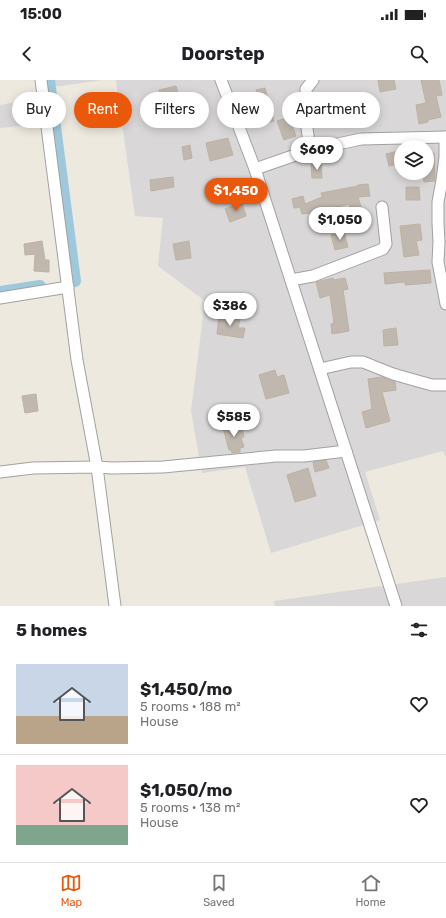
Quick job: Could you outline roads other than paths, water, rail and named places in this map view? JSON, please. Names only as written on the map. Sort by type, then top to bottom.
[{"type":"street","points":[[41,80],[78,360],[104,468],[115,606]]},
{"type":"street","points":[[221,80],[255,169],[396,606]]},
{"type":"street","points":[[310,150],[306,89],[313,80]]},
{"type":"street","points":[[255,169],[310,150],[361,139],[446,137],[445,157],[438,202],[438,262],[446,304]]},
{"type":"street","points":[[291,280],[313,276],[384,249],[386,244],[382,207]]},
{"type":"street","points":[[0,298],[68,287]]},
{"type":"street","points":[[320,369],[352,362],[363,362],[393,374],[432,385],[446,385]]},
{"type":"street","points":[[0,472],[33,468],[163,467],[276,456],[304,456],[346,451]]},
{"type":"waterway","points":[[49,80],[75,281]]},
{"type":"waterway","points":[[0,292],[40,286]]}]
